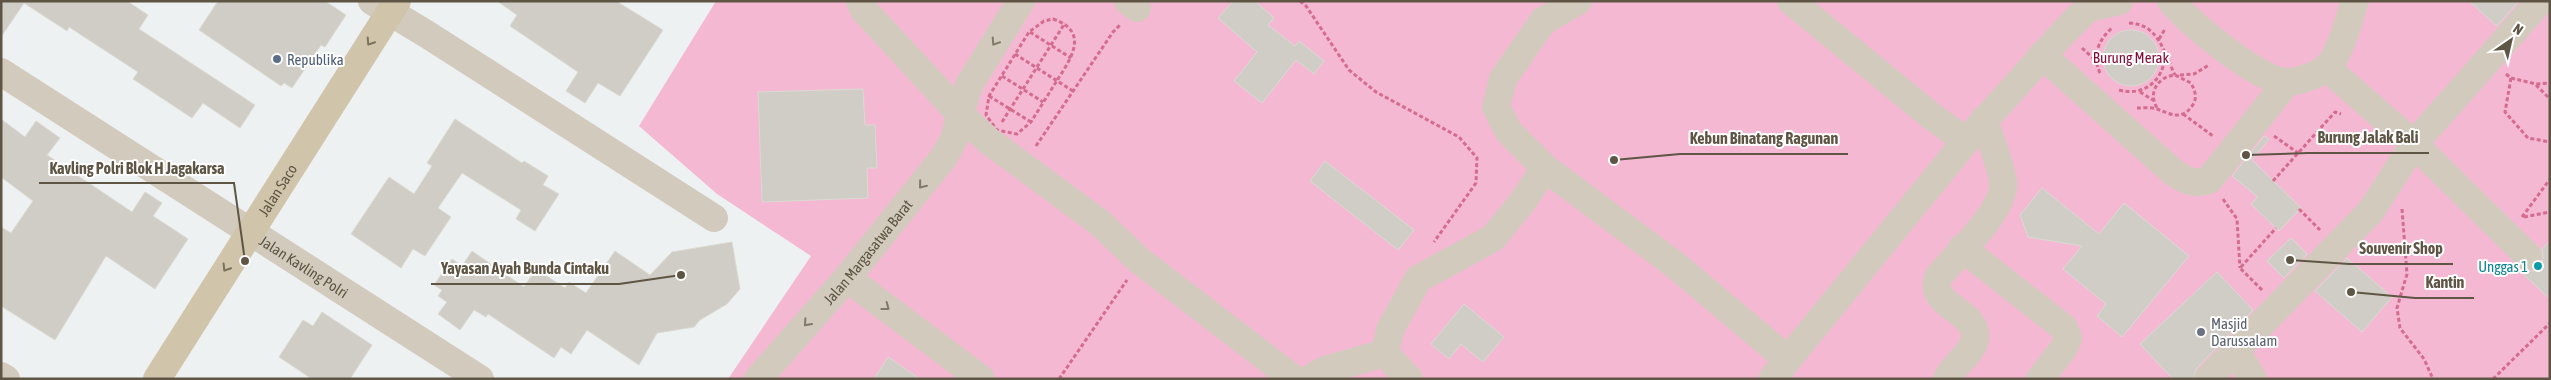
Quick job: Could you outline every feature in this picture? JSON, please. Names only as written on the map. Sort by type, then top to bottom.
[{"type":"main road","name":"Jalan Saco","points":[[157,379],[386,5]]},
{"type":"street","points":[[860,1],[864,10],[960,114],[993,136],[1021,167],[1100,223],[1140,261],[1294,379]]},
{"type":"street","name":"Jalan Margasatwa Barat","points":[[758,379],[847,278],[944,157],[955,137],[969,85],[1005,48],[1021,1]]},
{"type":"street","points":[[1578,1],[1543,21],[1503,78],[1496,107],[1509,132],[1545,168],[1674,264],[1779,369],[1966,141],[2042,55],[2091,4],[2119,17]]},
{"type":"street","points":[[1791,1],[1922,109],[1966,141]]},
{"type":"street","points":[[2171,1],[2182,14],[2224,48],[2263,75],[2287,82],[2308,77],[2327,68],[2339,47],[2355,1]]},
{"type":"street","points":[[2208,379],[2371,210],[2414,144],[2540,1]]},
{"type":"street","points":[[386,5],[714,218]]},
{"type":"street","points":[[2042,55],[2172,172],[2183,180],[2197,184],[2209,180],[2287,82]]},
{"type":"street","points":[[2327,68],[2414,144],[2528,256]]},
{"type":"street","name":"Jalan Kavling Polri","points":[[1,72],[480,379]]},
{"type":"street","points":[[1947,379],[1972,347],[1976,334],[1971,324],[1952,309],[1937,291],[1936,284],[1939,276],[1986,223],[2002,198],[2003,184],[2000,171],[1984,120]]},
{"type":"street","points":[[1385,353],[1390,330],[1418,279],[1492,238],[1523,201],[1545,168]]},
{"type":"street","points":[[1962,248],[2064,328],[2068,338],[2064,348],[2040,379]]},
{"type":"street","points":[[847,278],[981,379]]},
{"type":"street","points":[[2236,350],[2253,379]]},
{"type":"street","points":[[1309,379],[1325,370],[1385,353]]},
{"type":"street","points":[[1385,353],[1409,379]]},
{"type":"street","points":[[1,376],[6,379]]},
{"type":"path","points":[[1300,1],[1306,6],[1349,70],[1376,92],[1459,137],[1477,158],[1476,183],[1433,243]]},
{"type":"path","points":[[1021,167],[1133,4]]},
{"type":"path","points":[[2102,77],[2096,61],[2097,50],[2104,35],[2119,17],[2154,32],[2160,40],[2175,74],[2191,83],[2196,95],[2192,106],[2183,114],[2166,115],[2158,109],[2153,100],[2139,91]]},
{"type":"path","points":[[1053,19],[1064,23],[1072,30],[1075,40],[1071,58],[1057,81],[1031,122],[1017,134],[993,136],[986,115],[989,96],[1001,76],[1005,48],[1044,20],[1053,19]]},
{"type":"path","points":[[993,136],[1064,23]]},
{"type":"path","points":[[1029,32],[1071,58]]},
{"type":"path","points":[[1005,48],[1073,92]]},
{"type":"path","points":[[2116,89],[2128,92],[2139,91],[2157,80],[2162,71],[2165,55]]},
{"type":"path","points":[[2489,58],[2511,78],[2536,84],[2550,83]]},
{"type":"path","points":[[2153,100],[2158,83],[2165,77],[2175,74]]},
{"type":"path","points":[[1001,76],[1043,102]]},
{"type":"path","points":[[2511,78],[2506,112],[2528,138],[2550,142]]},
{"type":"path","points":[[2536,84],[2550,99]]},
{"type":"path","points":[[989,96],[1031,122]]},
{"type":"path","points":[[2273,181],[2335,112],[2346,116]]},
{"type":"path","points":[[2183,114],[2232,151]]},
{"type":"path","points":[[2396,171],[2403,220],[2407,274],[2397,308],[2400,328],[2424,359],[2433,379]]},
{"type":"path","points":[[2521,218],[2550,179]]},
{"type":"path","points":[[2209,180],[2237,219],[2240,268],[2278,306]]},
{"type":"path","points":[[2240,268],[2276,228]]},
{"type":"path","points":[[1059,379],[1140,261]]},
{"type":"path","points":[[2493,379],[2550,322]]},
{"type":"green space","points":[[716,1],[2550,1],[2550,379],[728,379],[811,256],[717,194],[639,126]]},
{"type":"building","points":[[1,1],[127,1],[148,15],[139,29],[255,105],[240,128],[203,103],[192,118],[133,79],[138,72],[69,27],[67,31],[24,3],[1,37]]},
{"type":"building","points":[[218,1],[325,1],[346,15],[325,47],[321,45],[292,88],[284,83],[281,86],[199,30]]},
{"type":"building","points":[[497,1],[616,1],[663,30],[620,96],[598,83],[585,103],[566,91],[578,72],[510,26],[517,15]]},
{"type":"building","points":[[1233,1],[1255,1],[1274,18],[1268,25],[1295,46],[1299,41],[1324,61],[1314,74],[1296,60],[1262,103],[1234,81],[1257,52],[1218,18]]},
{"type":"building","points":[[2469,1],[2519,1],[2497,26]]},
{"type":"building","name":"Burung Merak","points":[[2131,30],[2142,32],[2151,38],[2157,47],[2159,58],[2157,69],[2151,78],[2142,84],[2131,86],[2120,84],[2111,78],[2105,69],[2103,58],[2105,47],[2111,38],[2120,32]]},
{"type":"building","points":[[863,89],[865,125],[875,125],[877,168],[867,168],[868,198],[762,202],[758,92]]},
{"type":"building","points":[[1,119],[25,137],[36,121],[60,138],[47,155],[132,212],[145,192],[162,203],[153,216],[188,239],[155,289],[106,256],[55,340],[1,306],[1,227],[11,233],[33,201],[1,177]]},
{"type":"building","points":[[455,119],[522,163],[524,161],[548,176],[543,185],[559,194],[535,231],[516,219],[521,210],[462,173],[438,208],[451,217],[425,256],[413,249],[401,268],[351,234],[389,177],[414,194],[432,166],[427,163]]},
{"type":"building","points":[[2264,136],[2269,139],[2252,160],[2301,208],[2279,231],[2251,204],[2258,197],[2232,176]]},
{"type":"building","points":[[1325,161],[1414,230],[1398,250],[1310,181]]},
{"type":"building","points":[[2042,188],[2099,234],[2124,203],[2189,256],[2122,337],[2097,316],[2106,304],[2063,269],[2082,246],[2028,237],[2020,215]]},
{"type":"building","points":[[2291,238],[2307,254],[2284,278],[2267,261]]},
{"type":"building","name":"Unggas 1","points":[[2550,241],[2550,299],[2521,272],[2533,271],[2539,267],[2543,259],[2542,249]]},
{"type":"building","points":[[732,242],[740,289],[727,304],[700,320],[694,327],[657,333],[639,365],[587,330],[571,354],[561,347],[554,358],[488,314],[486,317],[474,310],[460,330],[438,314],[447,302],[438,296],[442,290],[434,285],[452,259],[462,266],[472,251],[524,287],[536,269],[565,288],[569,282],[586,293],[615,251],[650,275],[672,252]]},
{"type":"building","points":[[2347,258],[2392,297],[2362,332],[2315,291]]},
{"type":"building","name":"Masjid Darussalam","points":[[2217,272],[2253,310],[2197,368],[2193,379],[2173,379],[2140,344]]},
{"type":"building","points":[[1464,304],[1504,337],[1483,362],[1461,344],[1449,359],[1431,344]]},
{"type":"building","points":[[322,312],[372,345],[350,379],[312,379],[279,357],[303,320],[313,326]]},
{"type":"building","points":[[888,357],[920,379],[874,379]]},
{"type":"place","name":"Republika","points":[[277,59]]},
{"type":"place","name":"Burung Jalak Bali","points":[[2246,155]]},
{"type":"place","name":"Kebun Binatang Ragunan","points":[[1614,160]]},
{"type":"place","name":"Souvenir Shop","points":[[2290,260]]},
{"type":"place","name":"Kavling Polri Blok H Jagakarsa","points":[[245,261]]},
{"type":"place","name":"Unggas 1","points":[[2538,266]]},
{"type":"place","name":"Yayasan Ayah Bunda Cintaku","points":[[681,275]]},
{"type":"place","name":"Kantin","points":[[2351,292]]},
{"type":"place","name":"Masjid Darussalam","points":[[2201,332]]}]
